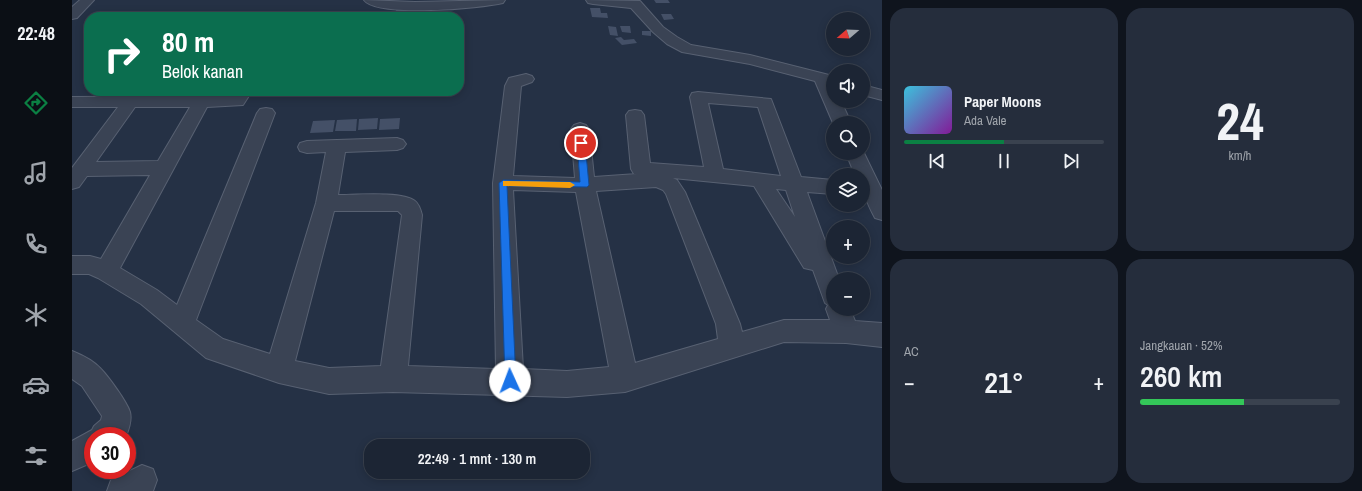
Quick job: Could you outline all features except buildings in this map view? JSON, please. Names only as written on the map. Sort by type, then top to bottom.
[{"type":"street","points":[[72,15],[87,0]]},
{"type":"street","points":[[371,0],[387,4],[424,5],[459,5],[498,0]]},
{"type":"street","points":[[592,0],[634,2],[643,16],[679,46],[686,49],[750,60],[826,79]]},
{"type":"street","points":[[510,381],[503,183],[513,86],[515,81],[526,80]]},
{"type":"street","points":[[870,92],[882,95]]},
{"type":"street","points":[[92,102],[105,96]]},
{"type":"street","points":[[72,102],[237,101],[240,96]]},
{"type":"street","points":[[715,175],[698,97],[765,103],[826,276]]},
{"type":"street","points":[[77,176],[130,102]]},
{"type":"street","points":[[106,270],[201,102]]},
{"type":"street","points":[[182,324],[266,113]]},
{"type":"street","points":[[635,115],[641,169],[826,186]]},
{"type":"street","points":[[580,130],[585,185],[625,379]]},
{"type":"street","points":[[307,146],[397,144]]},
{"type":"street","points":[[279,370],[326,203],[337,146]]},
{"type":"street","points":[[77,176],[164,168]]},
{"type":"street","points":[[503,183],[585,185],[657,180],[670,185],[675,192],[728,324],[732,347]]},
{"type":"street","points":[[760,180],[826,286]]},
{"type":"street","points":[[870,194],[882,212]]},
{"type":"street","points":[[326,203],[401,203],[409,207],[412,215],[393,379]]},
{"type":"street","points":[[72,265],[90,265],[106,270],[149,297],[215,349],[279,370],[329,381],[393,379],[510,381],[567,384],[625,379],[784,331],[846,332],[882,335]]},
{"type":"street","points":[[840,316],[846,332]]},
{"type":"street","points":[[72,364],[91,377],[116,414],[115,427]]},
{"type":"street","points":[[72,456],[84,450]]},
{"type":"slow traffic","points":[[506,183],[570,185]]},
{"type":"route","points":[[510,381],[503,183],[585,185],[581,143]]}]
